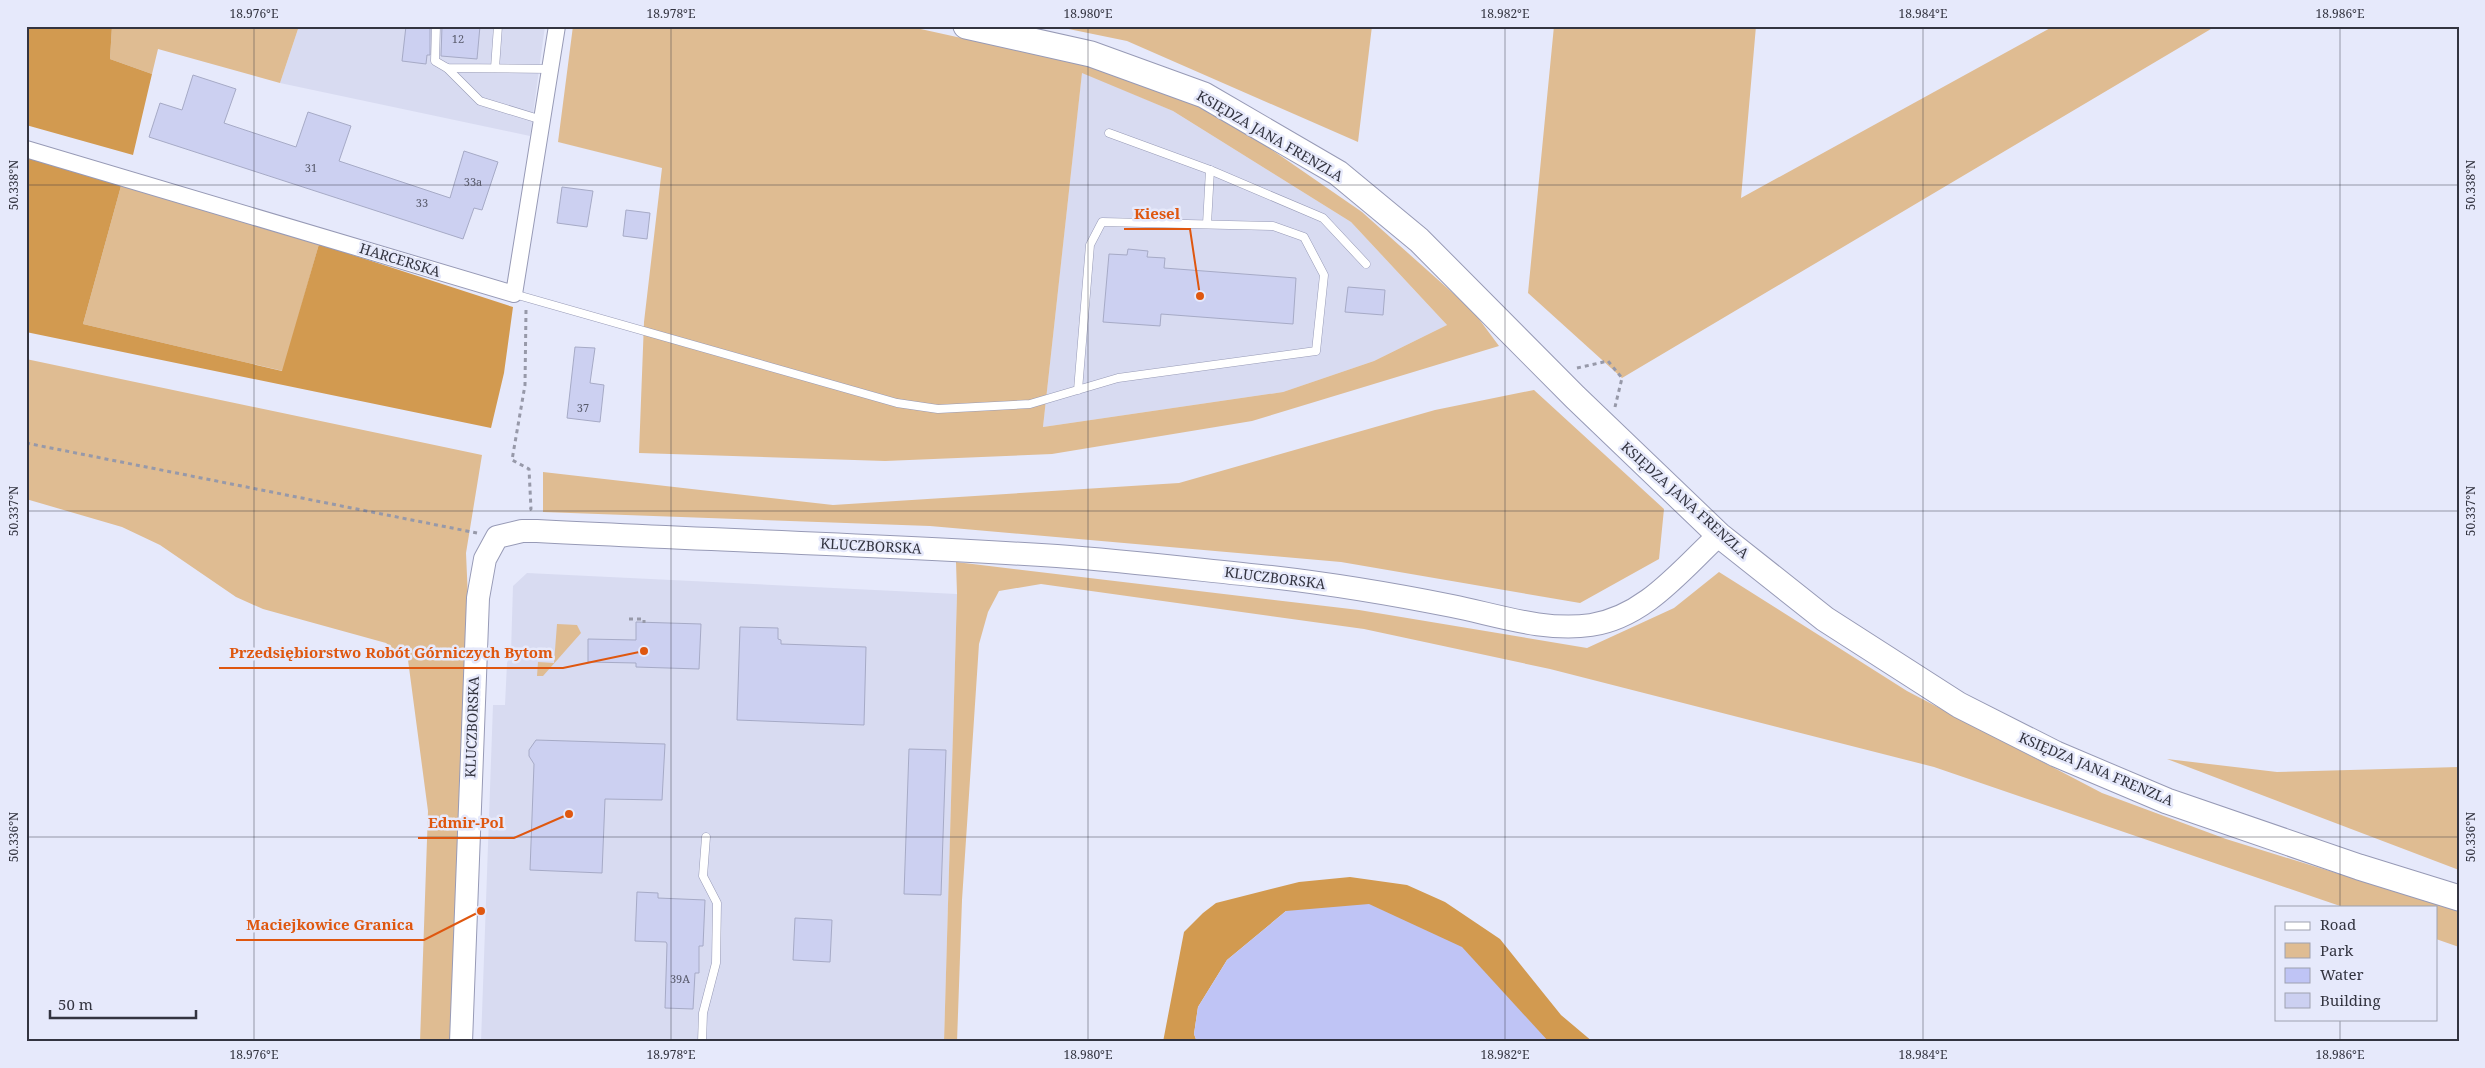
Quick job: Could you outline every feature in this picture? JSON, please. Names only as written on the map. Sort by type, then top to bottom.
[{"type":"main road","name":"KSIĘDZA JANA FRENZLA","points":[[966,26],[1091,54],[1204,95],[1338,173],[1419,240],[1575,397],[1719,535],[1825,619],[1960,705],[2056,754],[2167,801],[2359,868],[2459,898]]},
{"type":"street","points":[[520,296],[542,120],[557,26]]},
{"type":"street","name":"HARCERSKA","points":[[26,149],[520,296]]},
{"type":"street","name":"KLUCZBORSKA","points":[[460,1042],[478,598],[485,558],[497,537],[522,530],[1084,558],[1322,584],[1445,604],[1543,625],[1575,627],[1604,623],[1630,614],[1653,596],[1719,535]]},
{"type":"lane","points":[[436,26],[435,61],[448,68],[480,101],[542,120]]},
{"type":"lane","points":[[495,68],[498,26]]},
{"type":"lane","points":[[448,68],[550,69]]},
{"type":"lane","points":[[1109,133],[1210,170],[1323,218],[1366,264]]},
{"type":"lane","points":[[1207,224],[1210,170]]},
{"type":"lane","points":[[520,296],[897,403],[938,409],[1030,404],[1078,390],[1118,378],[1316,351],[1324,275],[1304,236],[1273,226],[1102,222],[1090,245],[1078,390]]},
{"type":"lane","points":[[702,1042],[703,1013],[716,963],[716,903],[703,876],[706,837]]},
{"type":"path","points":[[520,296],[526,385],[512,460],[529,469],[531,509],[524,510]]},
{"type":"path","points":[[1574,368],[1608,361],[1622,378],[1614,412]]},
{"type":"path","points":[[26,443],[497,537]]},
{"type":"path","points":[[628,618],[644,618],[644,623]]},
{"type":"shaded area","points":[[26,26],[112,26],[110,59],[152,74],[133,155],[26,125]]},
{"type":"shaded area","points":[[299,26],[545,26],[530,136],[280,83]]},
{"type":"shaded area","points":[[1082,72],[1173,111],[1351,222],[1447,325],[1374,361],[1283,392],[1043,427]]},
{"type":"shaded area","points":[[26,157],[121,186],[83,324],[282,371],[319,244],[513,307],[504,373],[491,428],[26,332]]},
{"type":"shaded area","points":[[527,573],[957,594],[944,1042],[481,1042],[493,705],[505,705],[507,663],[511,652],[513,586]]},
{"type":"shaded area","points":[[1350,877],[1407,885],[1445,902],[1500,939],[1561,1015],[1593,1042],[1549,1042],[1286,911],[1227,960],[1198,1007],[1194,1034],[1197,1042],[1163,1042],[1184,932],[1203,913],[1216,903],[1299,882]]},
{"type":"green space","points":[[112,26],[299,26],[280,83],[158,49],[152,74],[110,59]]},
{"type":"green space","points":[[573,26],[907,26],[1084,65],[1183,98],[1268,147],[1362,212],[1473,311],[1499,346],[1252,421],[1052,454],[885,461],[639,453],[644,322],[662,168],[558,142]],"holes":[[[1082,73],[1173,111],[1351,222],[1447,325],[1374,361],[1283,392],[1043,427]]]},
{"type":"green space","points":[[1054,26],[1372,26],[1358,142],[1127,41]]},
{"type":"green space","points":[[1554,26],[1756,26],[1741,198],[2054,26],[2216,26],[1622,378],[1528,293]]},
{"type":"green space","points":[[121,186],[319,244],[283,371],[83,324]]},
{"type":"green space","points":[[26,359],[482,455],[466,553],[468,599],[450,1042],[420,1042],[428,811],[408,660],[386,643],[263,609],[236,597],[160,545],[122,527],[26,499]]},
{"type":"green space","points":[[1534,390],[1664,509],[1659,559],[1580,603],[1341,562],[930,526],[543,512],[543,472],[833,505],[1179,483],[1435,410]]},
{"type":"green space","points":[[956,562],[1359,610],[1587,648],[1674,608],[1719,572],[1907,691],[2102,793],[2226,839],[2459,911],[2459,947],[2438,940],[2438,906],[2340,906],[1934,767],[1550,669],[1364,629],[1041,584],[999,591],[988,612],[979,644],[962,900],[957,1042],[944,1042],[957,594]]},
{"type":"green space","points":[[557,624],[577,625],[581,633],[543,676],[537,676],[538,662],[554,663]]},
{"type":"green space","points":[[2167,759],[2277,772],[2459,767],[2459,870]]},
{"type":"water","points":[[1369,904],[1462,947],[1549,1042],[1197,1042],[1194,1034],[1198,1007],[1227,960],[1286,911]]},
{"type":"building","points":[[406,26],[430,26],[430,55],[427,55],[426,64],[402,61]]},
{"type":"building","points":[[442,26],[480,26],[477,59],[441,56]]},
{"type":"building","points":[[193,75],[236,89],[224,123],[296,147],[308,112],[351,126],[339,161],[450,198],[464,151],[498,162],[482,210],[474,208],[463,239],[149,137],[160,103],[182,110]]},
{"type":"building","points":[[562,187],[593,191],[587,227],[557,223]]},
{"type":"building","points":[[626,210],[650,213],[647,239],[623,236]]},
{"type":"building","points":[[1128,249],[1148,251],[1147,257],[1165,258],[1164,268],[1296,278],[1293,324],[1161,314],[1160,326],[1103,322],[1109,254],[1127,255]]},
{"type":"building","points":[[1348,287],[1385,290],[1383,315],[1345,312]]},
{"type":"building","points":[[575,347],[595,348],[590,383],[604,385],[600,422],[567,418]]},
{"type":"building","points":[[636,622],[701,624],[699,669],[636,667],[636,663],[588,662],[588,639],[636,640]]},
{"type":"building","points":[[740,627],[778,628],[778,639],[781,640],[781,644],[866,647],[864,725],[737,720]]},
{"type":"building","points":[[536,740],[665,744],[662,800],[605,799],[602,873],[530,870],[534,764],[529,756],[529,750]]},
{"type":"building","points":[[909,749],[946,750],[941,895],[904,894]]},
{"type":"building","points":[[637,892],[658,893],[658,898],[705,900],[703,946],[699,946],[699,973],[695,973],[693,1009],[665,1008],[667,944],[666,942],[635,941]]},
{"type":"building","points":[[795,918],[832,920],[830,962],[793,960]]},
{"type":"place","name":"Kiesel","points":[[1200,296]]},
{"type":"place","name":"Przedsiębiorstwo Robót Górniczych Bytom","points":[[644,651]]},
{"type":"place","name":"Edmir-Pol","points":[[569,814]]},
{"type":"place","name":"Maciejkowice Granica","points":[[481,911]]}]
